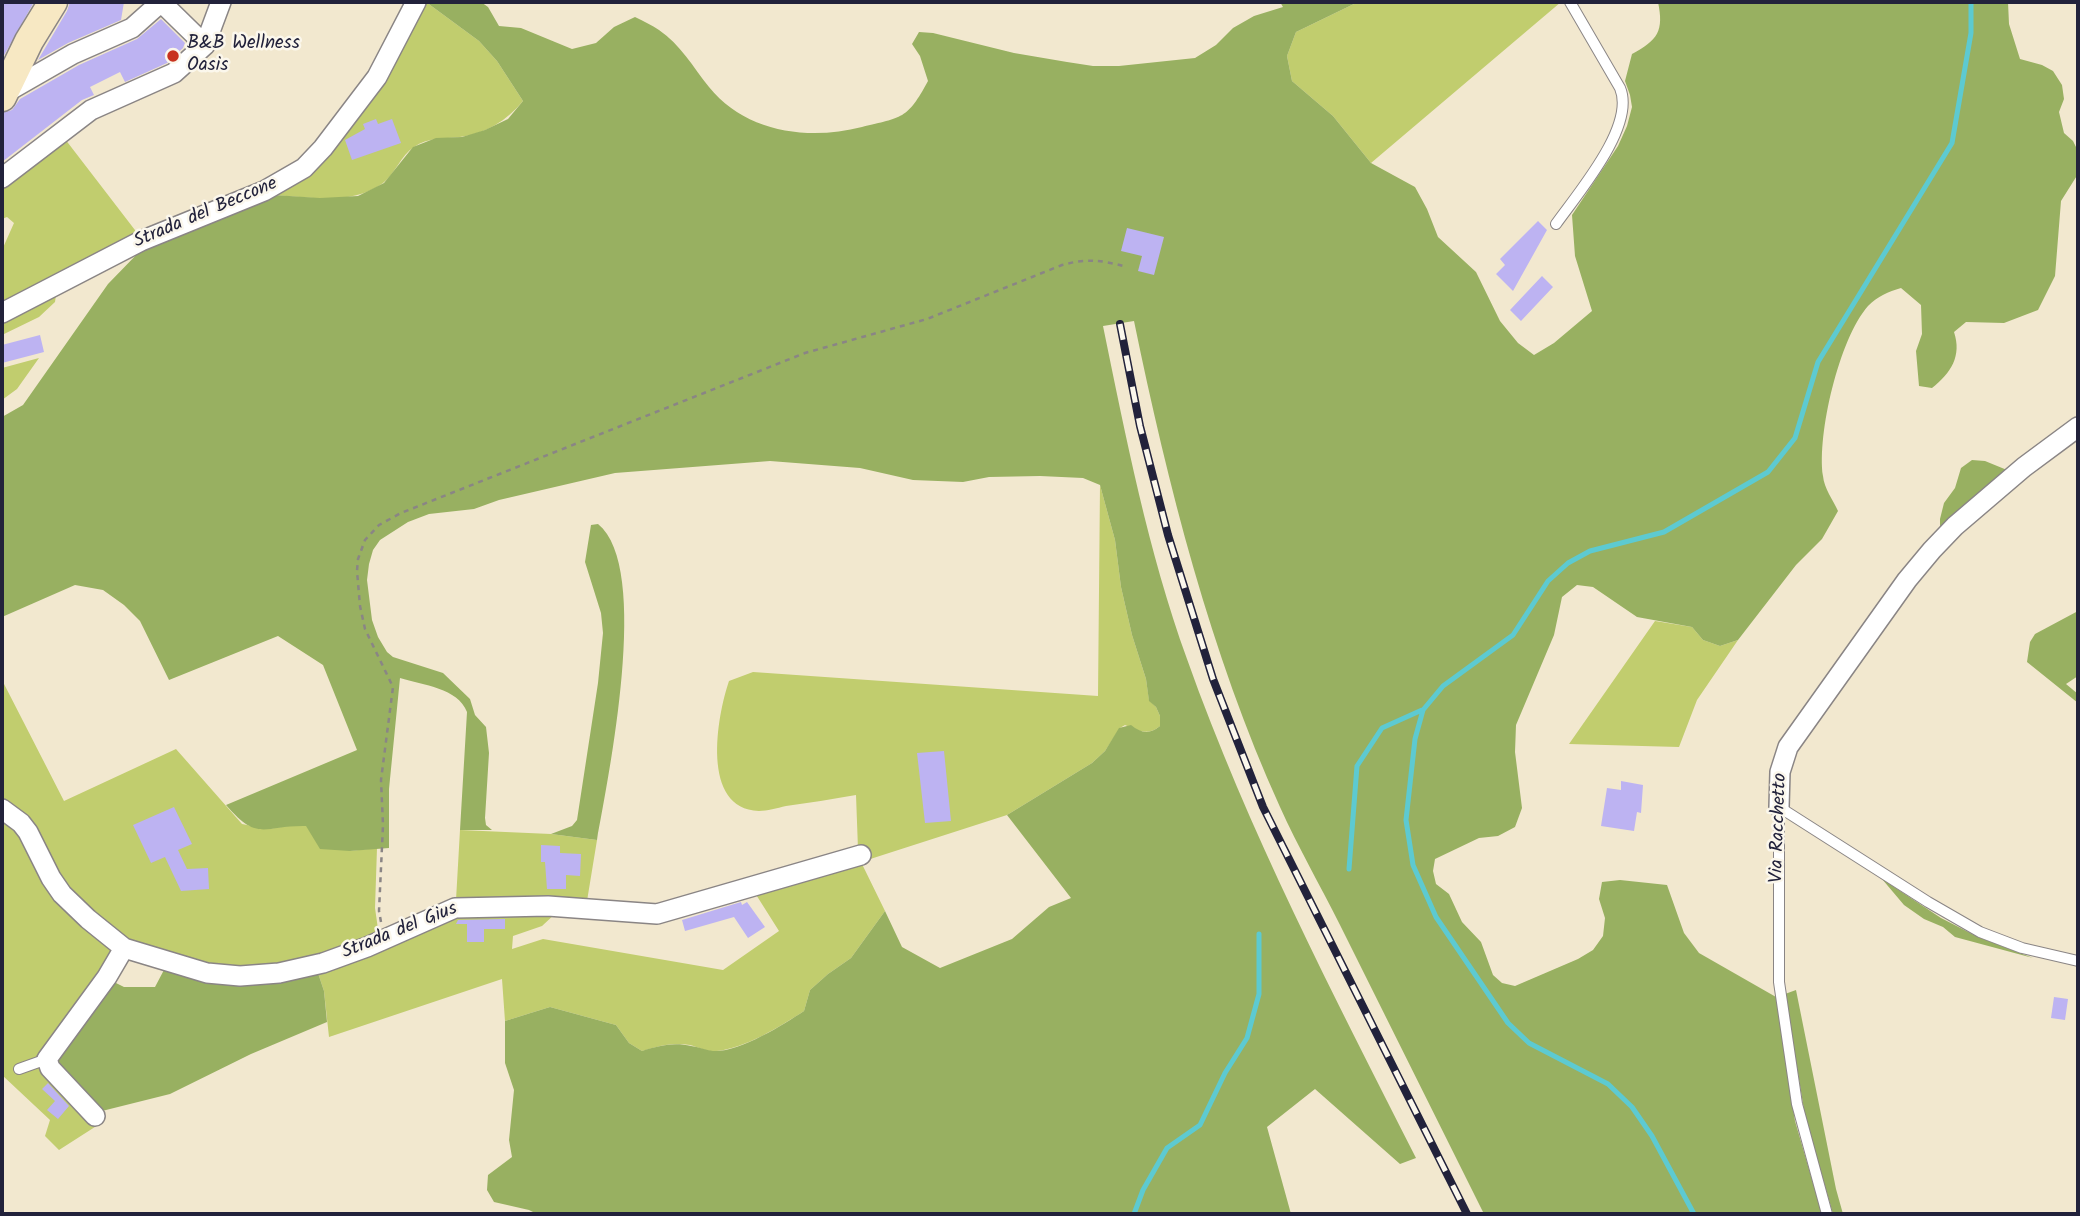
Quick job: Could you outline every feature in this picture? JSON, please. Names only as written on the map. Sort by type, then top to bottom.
[{"type":"street","points":[[3,95],[29,41],[53,2]]},
{"type":"street","points":[[2,177],[91,110],[173,73],[205,45],[221,2]]},
{"type":"street","name":"Strada del Beccone","points":[[2,313],[141,241],[264,191],[304,168],[323,148],[377,77],[416,2]]},
{"type":"street","points":[[3,95],[77,52],[132,28],[163,3],[205,45]]},
{"type":"street","points":[[77,52],[88,40],[106,32],[125,18]]},
{"type":"street","name":"Via Racchetto","points":[[1779,807],[1780,772],[1788,747],[1920,564],[1955,526],[2024,467],[2078,427]]},
{"type":"street","name":"Strada del Gius","points":[[2,809],[28,832],[62,894],[124,948],[207,973],[251,976],[311,966],[383,939],[450,909],[466,906],[548,906],[664,913],[861,855]]},
{"type":"street","points":[[95,1116],[50,1068],[47,1059],[107,977],[124,948]]},
{"type":"lane","points":[[1556,224],[1609,147],[1624,110],[1620,88],[1570,2]]},
{"type":"lane","points":[[1779,807],[1980,932],[2022,948],[2078,961]]},
{"type":"lane","name":"Via Racchetto","points":[[1779,807],[1779,982],[1797,1104],[1826,1214]]},
{"type":"lane","points":[[19,1069],[47,1059]]},
{"type":"path","points":[[383,939],[379,911],[383,825],[381,780],[393,687],[372,645],[360,606],[358,559],[365,540],[372,531],[401,513],[805,353],[927,319],[1062,265],[1099,259],[1127,267]]},
{"type":"green space","points":[[426,2],[479,41],[497,61],[523,101],[503,120],[487,129],[470,135],[419,144],[409,150],[383,183],[358,195],[316,198],[274,195],[383,82]]},
{"type":"green space","points":[[426,2],[481,2],[488,7],[499,26],[521,28],[572,49],[596,43],[614,27],[635,17],[667,36],[709,87],[740,114],[779,129],[820,133],[886,121],[908,110],[928,81],[920,56],[912,44],[919,32],[1014,53],[1093,66],[1119,66],[1195,58],[1216,45],[1233,28],[1254,16],[1283,7],[1280,2],[1358,2],[1296,32],[1287,56],[1292,81],[1333,116],[1371,163],[1415,187],[1438,237],[1476,272],[1500,321],[1518,343],[1534,355],[1554,343],[1592,311],[1575,256],[1572,215],[1618,146],[1627,126],[1632,107],[1625,81],[1632,54],[1648,44],[1657,34],[1660,20],[1658,2],[2008,2],[2009,24],[2020,59],[2053,71],[2062,85],[2064,99],[2059,112],[2064,133],[2073,141],[2078,151],[2078,174],[2061,201],[2055,276],[2038,310],[2004,323],[1966,322],[1954,332],[1957,349],[1953,363],[1945,376],[1932,388],[1919,386],[1916,351],[1922,334],[1921,305],[1901,288],[1883,295],[1868,306],[1857,321],[1839,363],[1827,412],[1823,436],[1823,476],[1838,511],[1822,539],[1796,565],[1738,640],[1720,646],[1703,640],[1692,627],[1637,617],[1593,587],[1577,585],[1562,597],[1554,635],[1516,725],[1515,752],[1522,808],[1515,827],[1498,836],[1479,838],[1435,859],[1433,871],[1436,884],[1449,894],[1462,922],[1481,942],[1493,975],[1502,983],[1515,986],[1593,950],[1603,936],[1605,918],[1599,899],[1602,882],[1620,880],[1667,885],[1684,933],[1699,953],[1776,997],[1795,1121],[1822,1214],[1484,1214],[1294,837],[1255,748],[1232,689],[1194,568],[1161,445],[1134,321],[1103,326],[1139,494],[1173,618],[1211,723],[1264,849],[1416,1158],[1400,1164],[1315,1089],[1267,1127],[1291,1214],[537,1214],[494,1202],[487,1190],[488,1175],[512,1157],[509,1140],[514,1090],[505,1063],[505,1021],[550,1007],[616,1025],[629,1043],[642,1051],[678,1044],[713,1051],[723,1050],[760,1037],[804,1011],[810,990],[851,958],[885,911],[902,947],[940,968],[1012,939],[1049,907],[1071,898],[1007,815],[1092,763],[1105,751],[1119,728],[1131,725],[1138,730],[1149,732],[1160,726],[1160,716],[1149,701],[1146,679],[1121,587],[1115,540],[1100,485],[1083,478],[989,477],[963,482],[913,480],[860,468],[770,461],[615,473],[499,500],[474,509],[429,514],[408,522],[380,540],[373,550],[367,580],[372,620],[387,652],[393,657],[443,673],[470,699],[475,715],[486,727],[489,753],[485,818],[486,825],[492,830],[460,830],[467,712],[456,698],[448,693],[400,678],[389,789],[389,848],[350,851],[320,849],[306,826],[254,828],[237,817],[226,805],[357,750],[323,665],[278,636],[169,680],[140,621],[103,590],[75,585],[2,617],[2,417],[23,405],[108,284],[142,249],[274,195],[320,198],[358,196],[384,183],[413,147],[436,138],[462,137],[485,130],[508,119],[523,101],[497,61],[479,41]]},
{"type":"green space","points":[[1358,2],[1561,2],[1371,163],[1333,116],[1292,81],[1287,56],[1296,32]]},
{"type":"green space","points":[[65,139],[138,234],[2,304],[2,250],[14,223],[7,217],[2,219],[2,187]]},
{"type":"green space","points":[[56,295],[55,302],[39,317],[2,335],[2,322]]},
{"type":"green space","points":[[39,358],[17,389],[2,400],[2,368]]},
{"type":"green space","points":[[1972,460],[1985,461],[2007,470],[1940,535],[1944,503],[1955,488],[1961,468]]},
{"type":"green space","points":[[1100,485],[1115,540],[1121,587],[1132,635],[1146,679],[1149,700],[1160,716],[1160,726],[1147,732],[1125,725],[1092,763],[1007,815],[861,862],[885,911],[851,958],[810,990],[804,1011],[762,1036],[727,1049],[709,1051],[677,1044],[642,1051],[629,1043],[616,1025],[550,1007],[505,1021],[502,979],[329,1037],[324,991],[317,970],[456,911],[556,913],[542,926],[513,936],[512,949],[543,939],[723,970],[779,931],[755,893],[858,849],[856,795],[762,811],[740,806],[728,795],[720,778],[717,758],[720,716],[729,681],[753,672],[1098,696]]},
{"type":"green space","points":[[598,524],[614,547],[622,583],[624,627],[616,724],[597,840],[551,834],[572,826],[577,820],[598,683],[603,633],[601,613],[585,562],[591,525]]},
{"type":"green space","points":[[2078,611],[2078,676],[2066,684],[2078,694],[2078,703],[2027,662],[2030,642],[2035,634]]},
{"type":"green space","points":[[1655,621],[1692,627],[1703,640],[1720,646],[1738,640],[1697,700],[1679,747],[1569,744]]},
{"type":"green space","points":[[2,680],[64,801],[176,749],[242,824],[268,829],[307,826],[350,851],[377,848],[375,908],[379,936],[316,959],[230,969],[134,944],[78,902],[2,802]]},
{"type":"green space","points":[[2,816],[14,825],[116,949],[98,1125],[59,1150],[45,1136],[50,1120],[2,1075]]},
{"type":"green space","points":[[460,830],[551,834],[597,840],[587,901],[456,900]]},
{"type":"green space","points":[[1882,879],[1941,918],[1978,937],[2033,958],[1955,937],[1904,905]]},
{"type":"green space","points":[[165,968],[317,970],[324,991],[327,1022],[251,1054],[170,1094],[98,1112],[53,1058],[110,980],[124,987],[155,987]]},
{"type":"green space","points":[[1796,990],[1843,1214],[1833,1214],[1805,1116],[1785,994]]},
{"type":"building","points":[[2,2],[34,2],[2,59]]},
{"type":"building","points":[[70,2],[124,2],[121,20],[68,43],[38,60],[67,11]]},
{"type":"building","points":[[161,19],[185,43],[167,63],[125,82],[120,72],[90,87],[94,95],[82,100],[2,162],[2,113],[12,110],[20,99],[79,65],[137,39]]},
{"type":"building","points":[[376,119],[378,124],[392,119],[401,143],[352,160],[345,140],[365,129],[363,124]]},
{"type":"building","points":[[1538,221],[1547,230],[1513,291],[1496,274],[1505,265],[1500,259]]},
{"type":"building","points":[[1127,228],[1164,237],[1154,275],[1138,271],[1142,256],[1121,251]]},
{"type":"building","points":[[1542,276],[1553,287],[1521,321],[1510,310]]},
{"type":"building","points":[[40,335],[44,352],[2,363],[2,345]]},
{"type":"building","points":[[944,751],[951,821],[925,823],[917,753]]},
{"type":"building","points":[[1621,781],[1643,785],[1641,813],[1637,812],[1634,831],[1601,826],[1607,788],[1621,790]]},
{"type":"building","points":[[174,807],[192,844],[178,850],[187,869],[208,868],[209,889],[181,891],[165,857],[151,863],[133,825]]},
{"type":"building","points":[[541,845],[560,846],[560,853],[581,854],[580,876],[566,875],[566,889],[547,889],[545,862],[541,862]]},
{"type":"building","points":[[741,902],[742,905],[747,902],[765,927],[748,938],[734,917],[685,931],[682,920]]},
{"type":"building","points":[[505,919],[505,929],[484,929],[484,942],[467,942],[467,924],[456,924],[458,920]]},
{"type":"building","points":[[2054,997],[2068,999],[2065,1020],[2051,1018]]},
{"type":"building","points":[[48,1083],[69,1106],[58,1119],[47,1110],[55,1101],[42,1089]]},
{"type":"waterway","points":[[1694,1214],[1652,1136],[1632,1107],[1608,1084],[1529,1043],[1508,1023],[1436,917],[1413,865],[1406,820],[1415,739],[1423,710],[1443,686],[1513,635],[1548,581],[1568,563],[1590,551],[1664,532],[1768,472],[1795,438],[1818,362],[1952,143],[1971,33],[1971,2]]},
{"type":"waterway","points":[[1349,869],[1357,766],[1382,728],[1422,710]]},
{"type":"waterway","points":[[1134,1214],[1143,1190],[1167,1148],[1200,1125],[1225,1073],[1247,1038],[1259,994],[1259,934]]},
{"type":"railway","points":[[1120,324],[1140,426],[1168,535],[1213,679],[1263,807],[1467,1214]]},
{"type":"place","name":"B&B Wellness Oasis","points":[[173,56]]}]
